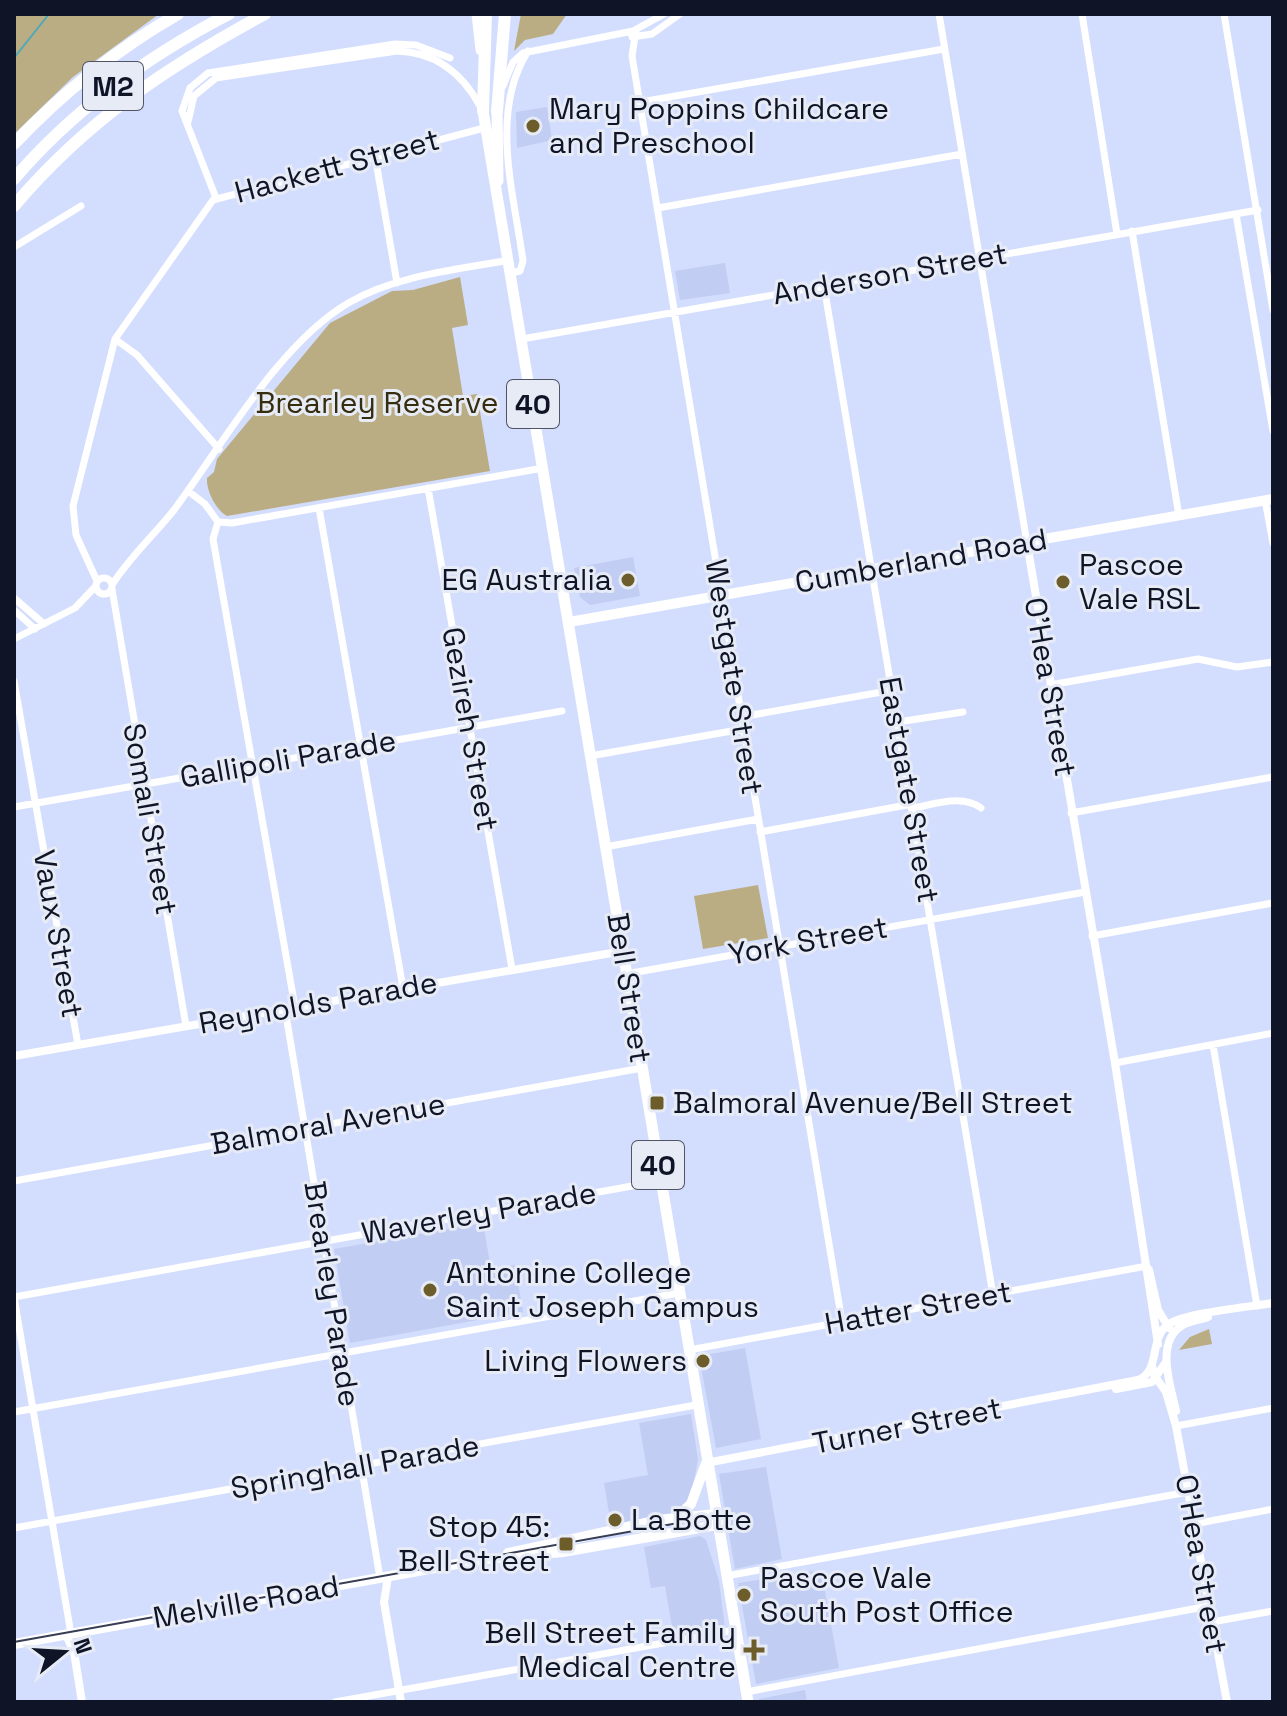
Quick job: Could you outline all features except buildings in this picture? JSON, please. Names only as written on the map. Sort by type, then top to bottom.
[{"type":"highway","name":"M2","points":[[14,144],[66,93],[178,14]]},
{"type":"highway","name":"M2","points":[[14,179],[49,142],[101,96],[161,52],[229,14]]},
{"type":"highway","points":[[14,206],[56,160],[119,103],[183,59],[265,14]]},
{"type":"highway","points":[[483,111],[482,62],[486,14]]},
{"type":"highway","points":[[497,111],[505,14]]},
{"type":"main road","points":[[477,14],[482,62]]},
{"type":"main road","name":"Bell Street","points":[[483,111],[747,1697]]},
{"type":"main road","name":"Bell Street","points":[[497,111],[498,197]]},
{"type":"main road","name":"Cumberland Road","points":[[569,622],[1269,499]]},
{"type":"main road","points":[[673,1518],[691,1504],[706,1463]]},
{"type":"main road","name":"Melville Road","points":[[14,1644],[479,1560],[562,1539],[673,1518],[716,1520]]},
{"type":"main road","name":"Melville Road","points":[[479,1560],[553,1554],[716,1520]]},
{"type":"street","points":[[636,34],[664,14]]},
{"type":"street","points":[[497,111],[510,67],[532,50],[614,36],[652,34],[680,14]]},
{"type":"street","name":"O'Hea Street","points":[[939,14],[1147,1266],[1158,1310],[1170,1332],[1166,1362],[1227,1702]]},
{"type":"street","points":[[1082,14],[1117,234]]},
{"type":"street","points":[[1224,14],[1273,310]]},
{"type":"street","name":"Westgate Street","points":[[636,34],[632,56],[842,1322]]},
{"type":"street","points":[[216,198],[182,111],[184,100],[195,83],[214,70],[395,44],[416,45],[450,58]]},
{"type":"street","points":[[641,102],[944,49]]},
{"type":"street","name":"Bell Street","points":[[511,273],[520,271],[523,261],[509,164],[508,115],[518,71],[532,50]]},
{"type":"street","points":[[190,137],[187,117],[191,102],[203,86],[216,78],[397,51],[425,55],[449,67],[473,94],[483,111]]},
{"type":"street","name":"Hackett Street","points":[[105,583],[91,566],[76,535],[74,496],[115,339],[216,198],[484,128]]},
{"type":"street","points":[[658,208],[962,154]]},
{"type":"street","points":[[375,156],[397,283]]},
{"type":"street","points":[[14,247],[81,206]]},
{"type":"street","name":"Anderson Street","points":[[522,339],[1258,210]]},
{"type":"street","points":[[1236,214],[1273,431]]},
{"type":"street","points":[[1132,231],[1179,516]]},
{"type":"street","points":[[14,639],[87,599],[122,571],[188,491],[307,333],[351,302],[397,283],[509,260]]},
{"type":"street","name":"Eastgate Street","points":[[824,286],[993,1295]]},
{"type":"street","points":[[115,339],[137,355],[219,449]]},
{"type":"street","points":[[188,491],[205,504],[218,522],[232,523],[543,468]]},
{"type":"street","name":"Gezireh Street","points":[[428,488],[512,969]]},
{"type":"street","points":[[1269,499],[1273,543]]},
{"type":"street","points":[[319,508],[403,988]]},
{"type":"street","name":"Brearley Parade","points":[[218,522],[213,539],[253,765],[305,1129],[401,1702]]},
{"type":"street","points":[[87,599],[103,595],[105,583]]},
{"type":"street","name":"Somali Street","points":[[105,583],[114,612],[186,1026]]},
{"type":"street","name":"Somali Street","points":[[103,595],[114,612]]},
{"type":"street","points":[[14,598],[44,624]]},
{"type":"street","points":[[14,610],[35,629]]},
{"type":"street","points":[[1050,685],[1198,659],[1237,667],[1273,662]]},
{"type":"street","name":"Vaux Street","points":[[14,681],[78,1045]]},
{"type":"street","points":[[741,717],[893,690]]},
{"type":"street","name":"Gallipoli Parade","points":[[14,807],[562,711]]},
{"type":"street","points":[[898,722],[963,712]]},
{"type":"street","points":[[590,756],[743,729]]},
{"type":"street","points":[[1071,813],[1273,777]]},
{"type":"street","points":[[760,832],[961,800],[972,801],[981,808]]},
{"type":"street","points":[[605,847],[758,819]]},
{"type":"street","name":"York Street","points":[[626,974],[1085,892]]},
{"type":"street","points":[[1092,936],[1273,903]]},
{"type":"street","name":"Reynolds Parade","points":[[14,1056],[623,951]]},
{"type":"street","points":[[1115,1063],[1273,1033]]},
{"type":"street","points":[[1213,1045],[1257,1306]]},
{"type":"street","name":"Balmoral Avenue","points":[[14,1181],[642,1068]]},
{"type":"street","name":"Waverley Parade","points":[[14,1297],[660,1181]]},
{"type":"street","name":"O'Hea Street","points":[[1147,1266],[1146,1280],[1158,1344]]},
{"type":"street","name":"Hatter Street","points":[[688,1350],[1147,1266]]},
{"type":"street","points":[[14,1412],[679,1293]]},
{"type":"street","points":[[14,1297],[82,1702]]},
{"type":"street","points":[[1152,1363],[1166,1325],[1184,1317],[1273,1303]]},
{"type":"street","points":[[1168,1346],[1182,1325],[1216,1314]]},
{"type":"street","points":[[1156,1379],[1166,1362]]},
{"type":"street","name":"O'Hea Street","points":[[1152,1363],[1156,1379],[1166,1392],[1176,1426]]},
{"type":"street","name":"Turner Street","points":[[706,1463],[1107,1389],[1143,1378],[1152,1363]]},
{"type":"street","name":"Turner Street","points":[[1107,1389],[1127,1389],[1156,1379]]},
{"type":"street","name":"Springhall Parade","points":[[14,1528],[696,1405]]},
{"type":"street","points":[[1176,1426],[1273,1408]]},
{"type":"street","points":[[726,1576],[1188,1492]]},
{"type":"street","points":[[1194,1524],[1273,1509]]},
{"type":"street","name":"Brearley Parade","points":[[380,1578],[384,1602]]},
{"type":"street","points":[[747,1697],[1209,1606]]},
{"type":"street","points":[[1212,1622],[1273,1611]]},
{"type":"street","points":[[335,1702],[736,1630]]},
{"type":"shaded area","name":"Mary Poppins Childcare and Preschool","points":[[547,107],[552,140],[517,148],[516,112]]},
{"type":"shaded area","points":[[725,263],[730,293],[680,300],[675,271]]},
{"type":"shaded area","name":"EG Australia","points":[[633,557],[640,596],[590,605],[580,597],[574,568]]},
{"type":"shaded area","name":"Antonine College Saint Joseph Campus","points":[[483,1223],[491,1269],[515,1265],[523,1312],[350,1343],[334,1249]]},
{"type":"shaded area","points":[[745,1348],[761,1439],[716,1448],[699,1356]]},
{"type":"shaded area","points":[[691,1414],[698,1460],[690,1500],[675,1512],[611,1525],[604,1483],[648,1475],[639,1423]]},
{"type":"shaded area","points":[[766,1467],[782,1559],[735,1569],[719,1474]]},
{"type":"shaded area","points":[[700,1536],[706,1540],[719,1581],[726,1636],[675,1644],[665,1586],[651,1588],[644,1547]]},
{"type":"shaded area","points":[[821,1570],[839,1668],[756,1684],[738,1583]]},
{"type":"shaded area","points":[[805,1690],[807,1702],[760,1702],[759,1699]]},
{"type":"green space","points":[[14,14],[159,14],[73,77],[14,134]]},
{"type":"green space","points":[[521,14],[567,14],[553,34],[525,40],[514,51]]},
{"type":"green space","name":"Brearley Reserve","points":[[460,277],[468,325],[452,328],[463,396],[477,394],[490,471],[227,516],[219,509],[207,483],[217,459],[330,323],[392,291],[413,290]]},
{"type":"green space","points":[[758,885],[768,938],[703,949],[694,896]]},
{"type":"green space","points":[[1209,1329],[1212,1344],[1179,1350],[1190,1337]]},
{"type":"waterway","points":[[14,58],[49,14]]},
{"type":"tram line","points":[[14,1642],[695,1520]]},
{"type":"place","name":"Mary Poppins Childcare and Preschool","points":[[533,126]]},
{"type":"place","name":"EG Australia","points":[[628,580]]},
{"type":"place","name":"Pascoe Vale RSL","points":[[1063,582]]},
{"type":"place","name":"Balmoral Avenue/Bell Street","points":[[657,1103]]},
{"type":"place","name":"Antonine College Saint Joseph Campus","points":[[430,1290]]},
{"type":"place","name":"Living Flowers","points":[[703,1361]]},
{"type":"place","name":"La Botte","points":[[615,1520]]},
{"type":"place","name":"Stop 45: Bell Street","points":[[566,1544]]},
{"type":"place","name":"Pascoe Vale South Post Office","points":[[744,1595]]},
{"type":"place","name":"Bell Street Family Medical Centre","points":[[754,1650]]}]
